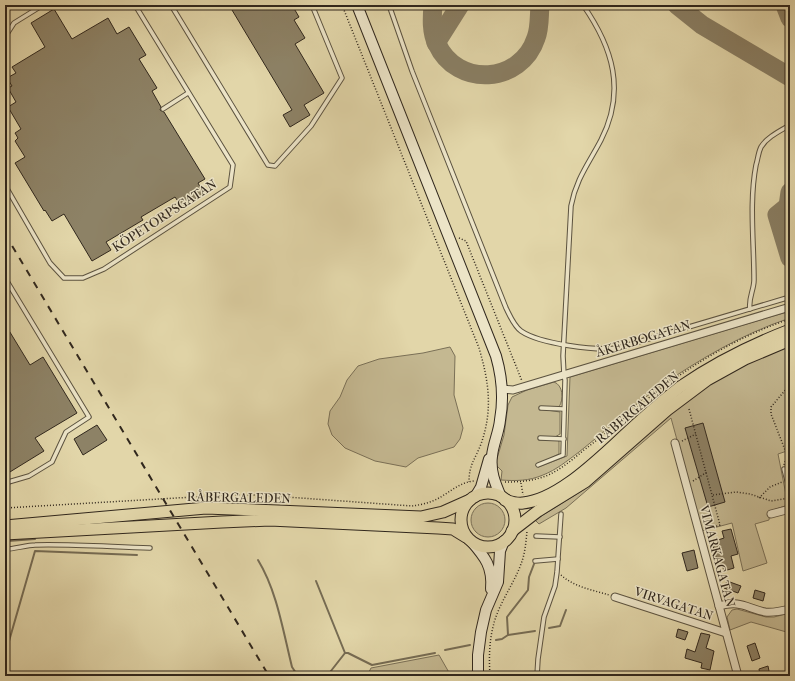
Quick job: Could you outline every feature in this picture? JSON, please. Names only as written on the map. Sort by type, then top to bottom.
[{"type":"main road","name":"RÅBERGALEDEN","points":[[503,498],[516,503],[525,503],[537,500],[554,492],[580,474],[661,403],[696,376],[741,350],[790,330]]},
{"type":"main road","name":"RÅBERGALEDEN","points":[[512,531],[538,511],[585,482],[667,410],[707,380],[745,359],[790,340]]},
{"type":"main road","points":[[488,493],[503,498],[511,507],[514,515],[512,531],[504,541],[496,545],[488,547],[479,546],[469,539],[462,530],[461,518],[463,510],[472,498],[488,493]]},
{"type":"main road","name":"RÅBERGALEDEN","points":[[5,526],[206,508],[420,517],[443,512],[472,498]]},
{"type":"main road","name":"RÅBERGALEDEN","points":[[5,534],[270,520],[453,529],[469,539]]},
{"type":"street","points":[[357,5],[492,344],[499,367],[502,389],[501,419],[492,454],[492,472],[503,498]]},
{"type":"street","name":"ÅKERBOGATAN","points":[[502,389],[513,390],[790,307]]},
{"type":"street","name":"VIMARKAGATAN","points":[[675,444],[738,676]]},
{"type":"street","points":[[472,498],[481,487],[488,460],[492,454]]},
{"type":"street","points":[[772,514],[790,509]]},
{"type":"street","points":[[469,539],[485,559],[491,572],[492,581],[490,600]]},
{"type":"street","points":[[478,676],[478,655],[481,632],[490,600],[498,582],[500,551],[504,541]]},
{"type":"street","name":"VIRVAGATAN","points":[[615,597],[726,633]]},
{"type":"street","points":[[719,606],[737,604],[766,612],[790,608]]},
{"type":"lane","points":[[5,37],[14,23],[43,5]]},
{"type":"lane","name":"KÖPETORPSGATAN","points":[[5,185],[50,263],[64,278],[82,278],[104,269],[230,188],[233,165],[135,5]]},
{"type":"lane","points":[[171,5],[268,165],[275,166],[311,126],[342,78],[312,5]]},
{"type":"lane","points":[[388,5],[412,71],[506,308],[511,320],[522,331],[537,338],[564,345],[606,350],[618,348],[790,297]]},
{"type":"lane","points":[[538,466],[563,455],[565,380],[564,345],[569,220],[572,196],[580,174],[606,128],[614,96],[613,75],[608,51],[604,40],[583,5]]},
{"type":"lane","points":[[164,109],[188,93]]},
{"type":"lane","points":[[750,309],[749,303],[754,288],[753,201],[754,176],[758,154],[767,140],[790,124]]},
{"type":"lane","points":[[5,278],[89,417],[66,432],[52,462],[29,476],[5,483]]},
{"type":"lane","points":[[541,408],[564,409]]},
{"type":"lane","points":[[540,438],[564,439]]},
{"type":"lane","points":[[784,470],[790,492]]},
{"type":"lane","points":[[537,676],[544,617],[555,586],[558,572],[561,514]]},
{"type":"lane","points":[[536,536],[560,537]]},
{"type":"lane","points":[[5,549],[10,550],[17,547],[42,545],[150,548]]},
{"type":"lane","points":[[535,561],[558,560]]},
{"type":"path","points":[[342,5],[479,348],[484,365],[489,389],[488,413],[480,446],[469,469],[469,482]]},
{"type":"path","points":[[451,241],[458,238],[466,241],[524,386]]},
{"type":"path","points":[[784,470],[787,455],[771,414],[771,407],[787,388],[790,388]]},
{"type":"path","points":[[689,409],[720,525],[699,531]]},
{"type":"path","points":[[675,444],[696,434]]},
{"type":"path","points":[[686,485],[707,472]]},
{"type":"path","points":[[760,498],[770,487],[787,480]]},
{"type":"path","points":[[521,482],[524,499]]},
{"type":"path","points":[[713,495],[736,492],[750,494],[771,501],[790,498]]},
{"type":"path","points":[[490,676],[490,647],[493,626],[499,609],[521,565],[527,525]]},
{"type":"path","points":[[558,572],[566,579],[581,586],[615,597]]},
{"type":"shaded area","points":[[790,311],[790,318],[738,339],[659,387],[579,452],[552,471],[538,477],[528,479],[501,480],[502,471],[496,465],[496,462],[504,435],[508,405],[512,397],[527,390],[554,382],[561,389],[562,400],[559,407],[539,407],[540,409],[560,412],[560,434],[555,437],[539,437],[539,440],[559,441],[559,454],[537,465],[538,467],[567,456],[570,377]]},
{"type":"shaded area","points":[[790,345],[790,450],[778,454],[788,505],[770,511],[769,520],[755,524],[767,563],[743,571],[732,523],[702,531],[671,418],[566,508],[539,524],[535,520],[583,490],[669,414],[697,393],[748,362]]},
{"type":"shaded area","points":[[450,347],[455,356],[454,395],[463,428],[460,439],[454,447],[418,458],[406,467],[375,461],[345,448],[332,435],[328,424],[330,411],[340,397],[347,380],[358,366],[379,359],[423,353]]},
{"type":"shaded area","points":[[485,503],[491,503],[495,504],[502,510],[505,520],[504,527],[498,534],[491,537],[485,537],[481,536],[474,530],[471,523],[471,517],[472,513],[478,506]]},
{"type":"shaded area","points":[[737,609],[766,617],[774,617],[790,613],[790,633],[751,622],[730,630],[727,617],[732,610]]},
{"type":"shaded area","points":[[439,655],[451,676],[367,676],[371,668]]},
{"type":"building","points":[[229,5],[292,5],[299,17],[294,20],[305,38],[295,44],[324,93],[304,105],[310,115],[290,127],[283,115],[292,110]]},
{"type":"building","points":[[54,9],[72,39],[108,18],[117,34],[129,27],[146,55],[139,59],[157,88],[152,91],[161,107],[160,110],[164,112],[205,179],[198,183],[204,194],[182,207],[175,197],[141,217],[143,220],[106,242],[111,250],[92,261],[64,214],[52,221],[45,210],[44,211],[15,163],[25,157],[15,141],[18,138],[15,133],[21,129],[8,107],[16,102],[8,88],[12,86],[7,78],[16,73],[12,67],[45,47],[31,23]]},
{"type":"building","points":[[5,324],[30,365],[43,357],[77,413],[35,438],[44,451],[5,475]]},
{"type":"building","points":[[703,423],[725,502],[708,507],[685,428]]},
{"type":"building","points":[[97,425],[107,440],[83,455],[74,439]]},
{"type":"building","points":[[731,529],[738,554],[731,556],[734,568],[724,571],[722,564],[718,565],[712,542],[724,538],[722,531]]},
{"type":"building","points":[[694,550],[698,568],[687,571],[682,553]]},
{"type":"building","points":[[727,581],[741,586],[738,593],[724,588]]},
{"type":"building","points":[[755,590],[765,593],[763,601],[753,598]]},
{"type":"building","points":[[678,629],[688,632],[685,640],[676,637]]},
{"type":"building","points":[[701,633],[710,635],[706,648],[714,651],[710,670],[701,668],[702,663],[685,658],[687,649],[695,652]]},
{"type":"building","points":[[755,643],[760,658],[752,661],[747,646]]},
{"type":"building","points":[[768,666],[770,676],[760,676],[759,669]]},
{"type":"waterway","points":[[8,541],[35,539]]},
{"type":"waterway","points":[[5,655],[35,551],[137,555]]},
{"type":"waterway","points":[[258,560],[265,572],[275,598],[292,667],[298,676]]},
{"type":"waterway","points":[[508,635],[507,617],[528,590],[529,577],[534,564]]},
{"type":"waterway","points":[[316,581],[345,653]]},
{"type":"waterway","points":[[549,628],[560,626],[566,610]]},
{"type":"waterway","points":[[496,640],[502,639],[508,635],[535,631]]},
{"type":"waterway","points":[[445,650],[470,645]]},
{"type":"waterway","points":[[327,676],[345,653],[348,653],[372,665],[435,653]]},
{"type":"taxiway","points":[[433,5],[432,20],[434,35],[437,44],[446,58],[459,68],[473,74],[488,75],[503,72],[517,65],[528,53],[536,38],[539,26],[540,5]]},
{"type":"taxiway","points":[[436,43],[460,5]]},
{"type":"taxiway","points":[[677,5],[702,25],[790,77]]},
{"type":"taxiway","points":[[785,5],[790,18]]},
{"type":"taxiway","points":[[790,192],[788,206],[777,215],[790,258]]},
{"type":"railway","points":[[5,234],[269,676]]}]
